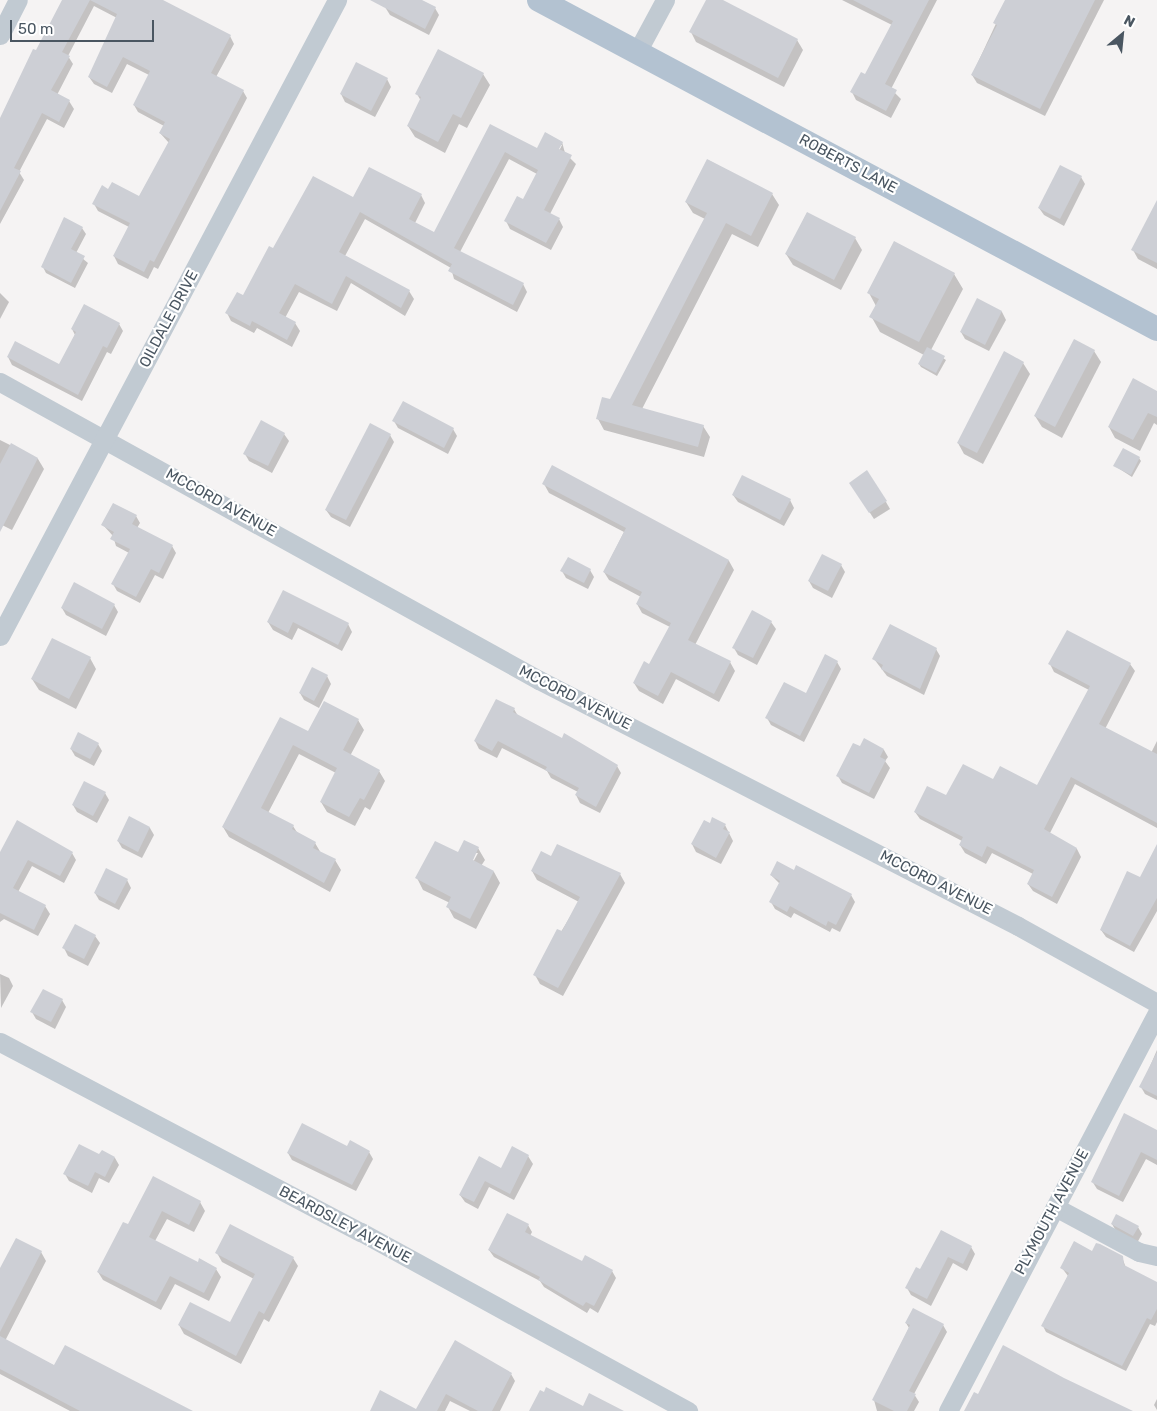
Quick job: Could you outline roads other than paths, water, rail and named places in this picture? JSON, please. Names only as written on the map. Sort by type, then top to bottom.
[{"type":"main road","name":"ROBERTS LANE","points":[[539,0],[1157,329]]},
{"type":"street","points":[[0,35],[18,0]]},
{"type":"street","name":"OILDALE DRIVE","points":[[0,636],[337,0]]},
{"type":"street","points":[[637,52],[664,0]]},
{"type":"street","name":"MCCORD AVENUE","points":[[0,382],[540,680],[1018,926],[1157,1003]]},
{"type":"street","name":"PLYMOUTH AVENUE","points":[[948,1411],[1157,1012]]},
{"type":"street","name":"BEARDSLEY AVENUE","points":[[0,1042],[361,1232],[688,1411]]},
{"type":"street","points":[[1055,1207],[1139,1252],[1157,1256]]}]
